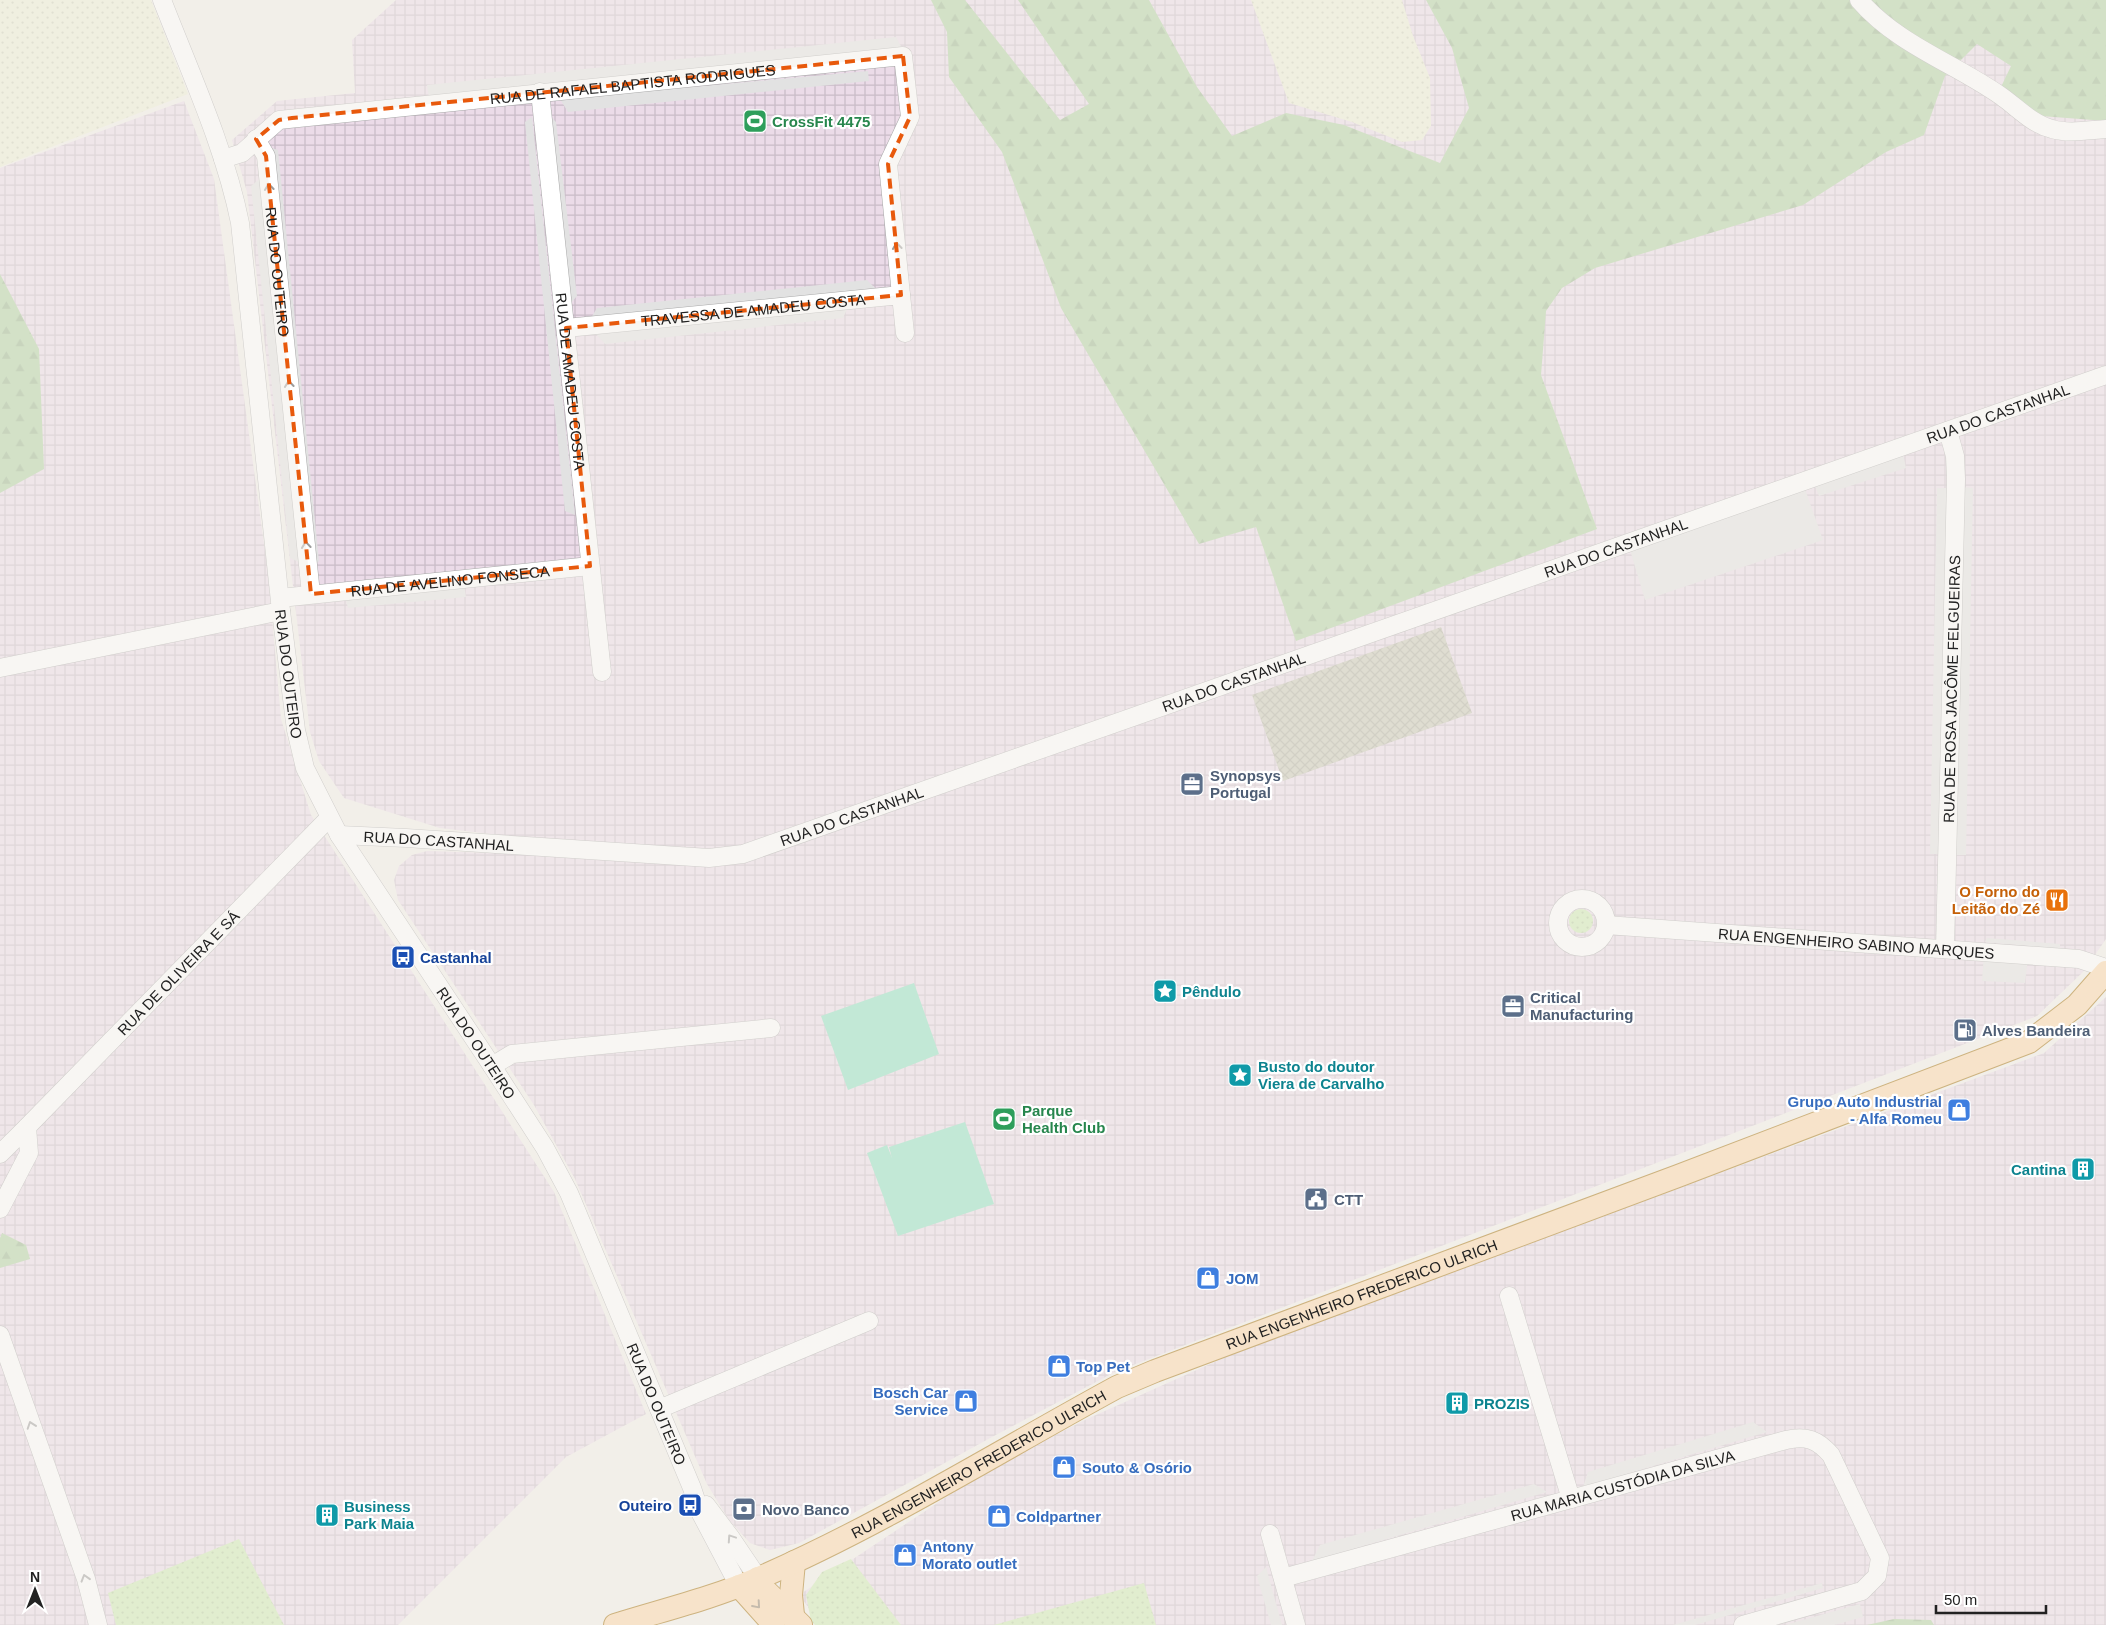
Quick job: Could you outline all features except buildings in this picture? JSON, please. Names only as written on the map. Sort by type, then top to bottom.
[{"type":"main road","name":"RUA ENGENHEIRO FREDERICO ULRICH","points":[[615,1625],[748,1582],[794,1562],[863,1529],[1118,1387],[1155,1371],[1678,1176],[2029,1042],[2077,1006],[2106,972]]},
{"type":"main road","points":[[789,1622],[794,1562]]},
{"type":"main road","points":[[748,1582],[789,1622]]},
{"type":"street","name":"RUA DO OUTEIRO","points":[[162,0],[233,187],[240,224],[280,604],[296,730],[305,768],[339,835],[492,1066],[544,1148],[569,1193],[692,1488],[700,1512],[748,1582]]},
{"type":"street","points":[[1859,0],[1898,36],[2001,96],[2026,116],[2052,129],[2082,131],[2106,129]]},
{"type":"street","name":"RUA DE RAFAEL BAPTISTA RODRIGUES","points":[[256,139],[279,120],[903,56],[910,117],[888,164],[901,295]]},
{"type":"street","name":"RUA DE AMADEU COSTA","points":[[540,92],[602,672]]},
{"type":"street","name":"RUA DO OUTEIRO","points":[[256,139],[266,156],[311,594],[280,604]]},
{"type":"street","points":[[223,159],[242,153],[256,139]]},
{"type":"street","points":[[901,295],[905,333]]},
{"type":"street","name":"TRAVESSA DE AMADEU COSTA","points":[[566,328],[901,295]]},
{"type":"street","name":"RUA DO CASTANHAL","points":[[339,835],[709,858],[743,854],[2106,375]]},
{"type":"street","name":"RUA DE ROSA JACÔME FELGUEIRAS","points":[[1945,948],[1956,479],[1955,456],[1948,431]]},
{"type":"street","name":"RUA DE AVELINO FONSECA","points":[[311,594],[590,566]]},
{"type":"street","points":[[0,668],[280,604]]},
{"type":"street","name":"RUA DE OLIVEIRA E SÁ","points":[[0,1154],[329,818]]},
{"type":"street","name":"RUA ENGENHEIRO SABINO MARQUES","points":[[1606,924],[2079,959],[2106,968]]},
{"type":"street","points":[[492,1066],[512,1054],[771,1028]]},
{"type":"street","points":[[0,1209],[29,1153],[27,1127]]},
{"type":"street","points":[[1509,1296],[1571,1499]]},
{"type":"street","points":[[659,1409],[869,1321]]},
{"type":"street","points":[[0,1335],[86,1579],[98,1625]]},
{"type":"street","name":"RUA MARIA CUSTÓDIA DA SILVA","points":[[1284,1578],[1797,1437],[1811,1439],[1823,1446],[1835,1464],[1880,1558],[1877,1576],[1870,1584],[1854,1595],[1743,1625]]},
{"type":"street","points":[[1270,1534],[1296,1625]]},
{"type":"highlighted area","points":[[903,56],[910,117],[888,164],[901,295],[566,328],[590,566],[311,594],[266,156],[256,139],[279,120],[292,118]]},
{"type":"shaded area","points":[[0,0],[151,0],[188,94],[0,167]]},
{"type":"shaded area","points":[[396,0],[2106,0],[2106,939],[2083,972],[2037,1016],[1115,1372],[799,1543],[770,1550],[750,1543],[729,1520],[707,1484],[575,1179],[534,1105],[398,900],[394,880],[399,866],[412,855],[427,851],[702,859],[440,828],[344,798],[319,761],[310,732],[247,192],[232,140],[277,101],[355,93],[352,40]]},
{"type":"shaded area","points":[[1251,0],[1402,0],[1413,36],[1430,78],[1431,126],[1422,140],[1402,142],[1352,122],[1289,103]]},
{"type":"shaded area","points":[[896,37],[902,48],[429,97],[427,85]]},
{"type":"shaded area","points":[[868,71],[869,81],[568,112],[560,99]]},
{"type":"shaded area","points":[[184,101],[214,179],[268,573],[281,719],[311,815],[554,1192],[646,1414],[566,1457],[398,1625],[0,1625],[0,168]]},
{"type":"shaded area","points":[[550,116],[556,122],[577,296],[571,303]]},
{"type":"shaded area","points":[[532,117],[575,515],[565,511],[525,122]]},
{"type":"shaded area","points":[[269,147],[278,150],[319,561],[313,567]]},
{"type":"shaded area","points":[[262,177],[301,563],[290,558],[251,186]]},
{"type":"shaded area","points":[[867,280],[876,289],[591,318],[597,308]]},
{"type":"shaded area","points":[[848,307],[843,318],[605,344],[594,332]]},
{"type":"shaded area","points":[[1903,454],[1906,468],[1819,496],[1815,486]]},
{"type":"shaded area","points":[[1962,487],[1973,488],[1966,855],[1955,855]]},
{"type":"shaded area","points":[[1937,488],[1949,488],[1942,854],[1930,854]]},
{"type":"shaded area","points":[[1805,489],[1823,540],[1645,600],[1630,550]]},
{"type":"shaded area","points":[[464,584],[466,597],[348,608],[345,597]]},
{"type":"shaded area","points":[[1441,627],[1472,713],[1283,781],[1252,695]]},
{"type":"shaded area","points":[[1987,938],[2060,944],[2060,949],[1985,942]]},
{"type":"shaded area","points":[[1984,954],[2028,958],[2025,983],[1982,981]]},
{"type":"shaded area","points":[[2106,997],[2106,1625],[822,1625],[799,1595],[990,1468],[1087,1419],[1237,1352],[2044,1053]]},
{"type":"shaded area","points":[[1753,1422],[1767,1432],[1583,1487],[1588,1472]]},
{"type":"shaded area","points":[[1534,1484],[1547,1492],[1312,1561],[1320,1545]]},
{"type":"shaded area","points":[[1266,1567],[1282,1625],[1271,1625],[1257,1576]]},
{"type":"shaded area","points":[[1822,1583],[1823,1588],[1695,1625],[1673,1625]]},
{"type":"shaded area","points":[[1860,1604],[1863,1617],[1834,1625],[1785,1625]]},
{"type":"green space","points":[[931,0],[965,0],[1060,120],[1089,104],[1018,0],[1149,0],[1197,87],[1232,136],[1286,113],[1344,125],[1440,163],[1469,108],[1452,48],[1426,0],[2106,0],[2106,121],[2041,116],[2001,87],[2011,66],[1977,44],[1945,76],[1924,135],[1886,152],[1803,205],[1595,268],[1562,288],[1546,311],[1541,375],[1597,529],[1296,641],[1256,527],[1199,544],[1061,308],[1002,152],[949,77],[947,32]]},
{"type":"green space","points":[[0,274],[39,349],[44,469],[0,493]]},
{"type":"green space","points":[[1581,909],[1590,912],[1593,921],[1590,930],[1581,933],[1572,930],[1569,921],[1572,912]]},
{"type":"green space","points":[[914,983],[939,1054],[848,1090],[821,1016]]},
{"type":"green space","points":[[965,1122],[994,1204],[898,1236],[867,1153],[887,1145],[892,1158],[889,1147]]},
{"type":"green space","points":[[2,1233],[26,1245],[30,1259],[0,1268],[0,1238]]},
{"type":"green space","points":[[239,1539],[284,1625],[116,1625],[108,1593]]},
{"type":"green space","points":[[851,1559],[901,1625],[815,1625],[811,1621],[806,1595],[822,1572]]},
{"type":"green space","points":[[1144,1583],[1156,1625],[994,1625]]},
{"type":"green space","points":[[1894,1619],[1931,1620],[1934,1625],[1867,1625]]},
{"type":"place","name":"CrossFit 4475","points":[[755,121]]},
{"type":"place","name":"Synopsys Portugal","points":[[1192,784]]},
{"type":"place","name":"O Forno do Leitão do Zé","points":[[2057,900]]},
{"type":"place","name":"Castanhal","points":[[403,957]]},
{"type":"place","name":"Pêndulo","points":[[1165,991]]},
{"type":"place","name":"Critical Manufacturing","points":[[1513,1006]]},
{"type":"place","name":"Alves Bandeira","points":[[1965,1030]]},
{"type":"place","name":"Busto do doutor Viera de Carvalho","points":[[1240,1075]]},
{"type":"place","name":"Grupo Auto Industrial - Alfa Romeu","points":[[1959,1110]]},
{"type":"place","name":"Parque Health Club","points":[[1004,1119]]},
{"type":"place","name":"Cantina","points":[[2083,1169]]},
{"type":"place","name":"CTT","points":[[1316,1199]]},
{"type":"place","name":"JOM","points":[[1208,1278]]},
{"type":"place","name":"Top Pet","points":[[1059,1366]]},
{"type":"place","name":"Bosch Car Service","points":[[966,1401]]},
{"type":"place","name":"PROZIS","points":[[1457,1403]]},
{"type":"place","name":"Souto & Osório","points":[[1064,1467]]},
{"type":"place","name":"Outeiro","points":[[690,1505]]},
{"type":"place","name":"Novo Banco","points":[[744,1509]]},
{"type":"place","name":"Business Park Maia","points":[[327,1515]]},
{"type":"place","name":"Coldpartner","points":[[999,1516]]},
{"type":"place","name":"Antony Morato outlet","points":[[905,1555]]}]
